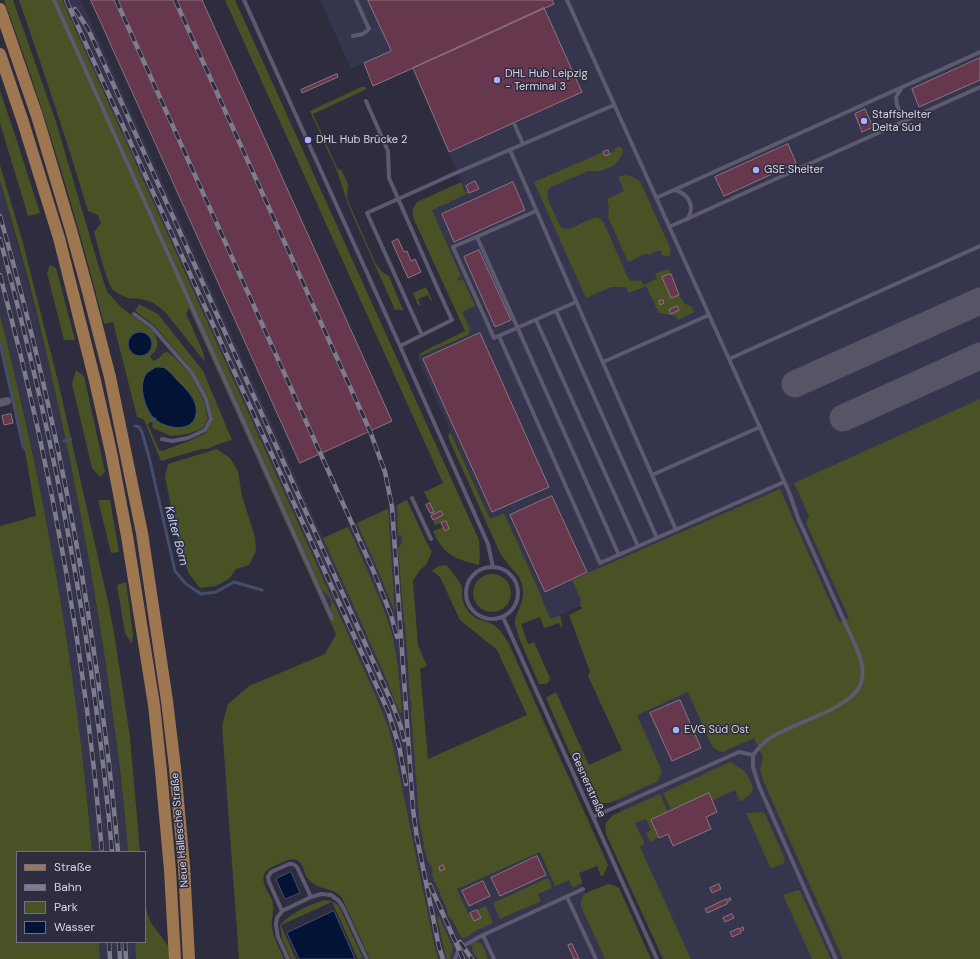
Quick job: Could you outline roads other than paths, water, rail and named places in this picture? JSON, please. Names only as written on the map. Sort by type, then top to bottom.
[{"type":"main road","name":"Neue Hallesche Straße","points":[[0,9],[37,116],[72,230],[110,377],[142,533],[167,701],[175,768],[184,866],[189,959]]},
{"type":"main road","name":"Neue Hallesche Straße","points":[[0,54],[59,238],[95,381],[111,452],[127,536],[154,705],[170,870],[174,959]]},
{"type":"lane","points":[[54,0],[332,618]]},
{"type":"lane","points":[[244,0],[488,544],[492,567]]},
{"type":"lane","points":[[353,36],[363,34],[369,29],[356,0]]},
{"type":"lane","points":[[567,0],[760,427],[798,518],[856,647],[862,666],[863,675],[861,684],[856,692],[843,703],[782,731],[765,741],[753,755],[753,767],[759,786],[836,959]]},
{"type":"lane","points":[[656,198],[980,52]]},
{"type":"lane","points":[[902,87],[896,97],[897,107],[904,114],[916,116]]},
{"type":"lane","points":[[669,228],[980,87]]},
{"type":"lane","points":[[366,101],[388,151],[389,178],[452,320],[400,346]]},
{"type":"lane","points":[[422,335],[367,213],[614,105]]},
{"type":"lane","points":[[514,123],[523,144]]},
{"type":"lane","points":[[510,150],[676,530]]},
{"type":"lane","points":[[675,190],[683,192],[689,200],[691,210],[688,219]]},
{"type":"lane","points":[[536,211],[453,247],[600,563],[784,482]]},
{"type":"lane","points":[[477,237],[619,555]]},
{"type":"lane","points":[[729,359],[980,246]]},
{"type":"lane","points":[[496,337],[576,302]]},
{"type":"lane","points":[[556,311],[657,538]]},
{"type":"lane","points":[[134,314],[152,327],[192,373],[206,400],[211,419],[205,430],[188,438],[172,441],[162,439]]},
{"type":"lane","points":[[603,362],[709,315]]},
{"type":"lane","points":[[536,320],[638,546]]},
{"type":"lane","points":[[652,475],[760,427]]},
{"type":"lane","points":[[412,498],[431,539]]},
{"type":"lane","points":[[497,567],[509,572],[515,579],[518,586],[519,592],[516,606],[503,618],[490,620],[475,614],[468,602],[466,590],[468,583],[473,575],[483,568],[497,567]]},
{"type":"lane","name":"Gesnerstraße","points":[[503,618],[657,959]]},
{"type":"lane","points":[[593,817],[739,752],[753,755]]},
{"type":"lane","points":[[282,911],[269,882],[268,877],[271,872],[289,864],[297,866],[311,897]]},
{"type":"lane","points":[[455,959],[459,949],[462,946],[584,889]]},
{"type":"lane","points":[[288,959],[278,936],[276,926],[277,918],[282,911],[320,894],[331,896],[338,900],[343,907],[367,959]]},
{"type":"lane","points":[[567,897],[596,959]]},
{"type":"lane","points":[[483,935],[494,959]]},
{"type":"water","points":[[140,332],[145,333],[151,339],[151,349],[145,355],[140,356],[135,355],[129,349],[128,344],[129,339],[135,333]]},
{"type":"water","points":[[156,367],[165,368],[168,370],[192,396],[196,407],[195,418],[192,423],[187,426],[176,428],[164,425],[155,419],[148,410],[143,391],[144,379],[146,374]]},
{"type":"water","points":[[291,872],[300,893],[285,899],[276,879]]},
{"type":"water","points":[[334,911],[355,959],[299,959],[287,933]]},
{"type":"waterway","points":[[0,343],[23,446],[25,449]]},
{"type":"waterway","name":"Kalter Born","points":[[135,426],[139,427],[142,432],[175,571],[186,584],[201,594],[216,592],[234,582],[262,590]]},
{"type":"waterway","name":"Kalter Born","points":[[64,441],[71,439]]},
{"type":"railway","points":[[66,0],[388,711],[399,746],[406,784]]},
{"type":"railway","points":[[116,0],[373,570],[391,615],[397,637]]},
{"type":"railway","points":[[175,0],[370,431],[385,472],[392,507],[413,809],[417,838],[439,947],[443,959]]},
{"type":"railway","points":[[75,9],[88,29],[101,57],[392,703],[404,740]]},
{"type":"railway","points":[[0,216],[46,394],[74,530],[88,610],[103,713],[118,851]]},
{"type":"railway","points":[[0,239],[38,390],[70,543],[95,697],[112,851]]},
{"type":"railway","points":[[0,275],[35,417],[64,561],[86,706],[102,851]]},
{"type":"railway","points":[[430,885],[463,959]]},
{"type":"railway","points":[[460,942],[472,959]]},
{"type":"railway","points":[[109,943],[110,959]]},
{"type":"railway","points":[[119,943],[120,959]]},
{"type":"railway","points":[[125,943],[126,959]]},
{"type":"place","name":"DHL Hub Leipzig - Terminal 3","points":[[497,80]]},
{"type":"place","name":"Staffshelter Delta Süd","points":[[864,121]]},
{"type":"place","name":"DHL Hub Brücke 2","points":[[308,140]]},
{"type":"place","name":"GSE Shelter","points":[[756,170]]},
{"type":"place","name":"EVG Süd Ost","points":[[676,730]]}]
